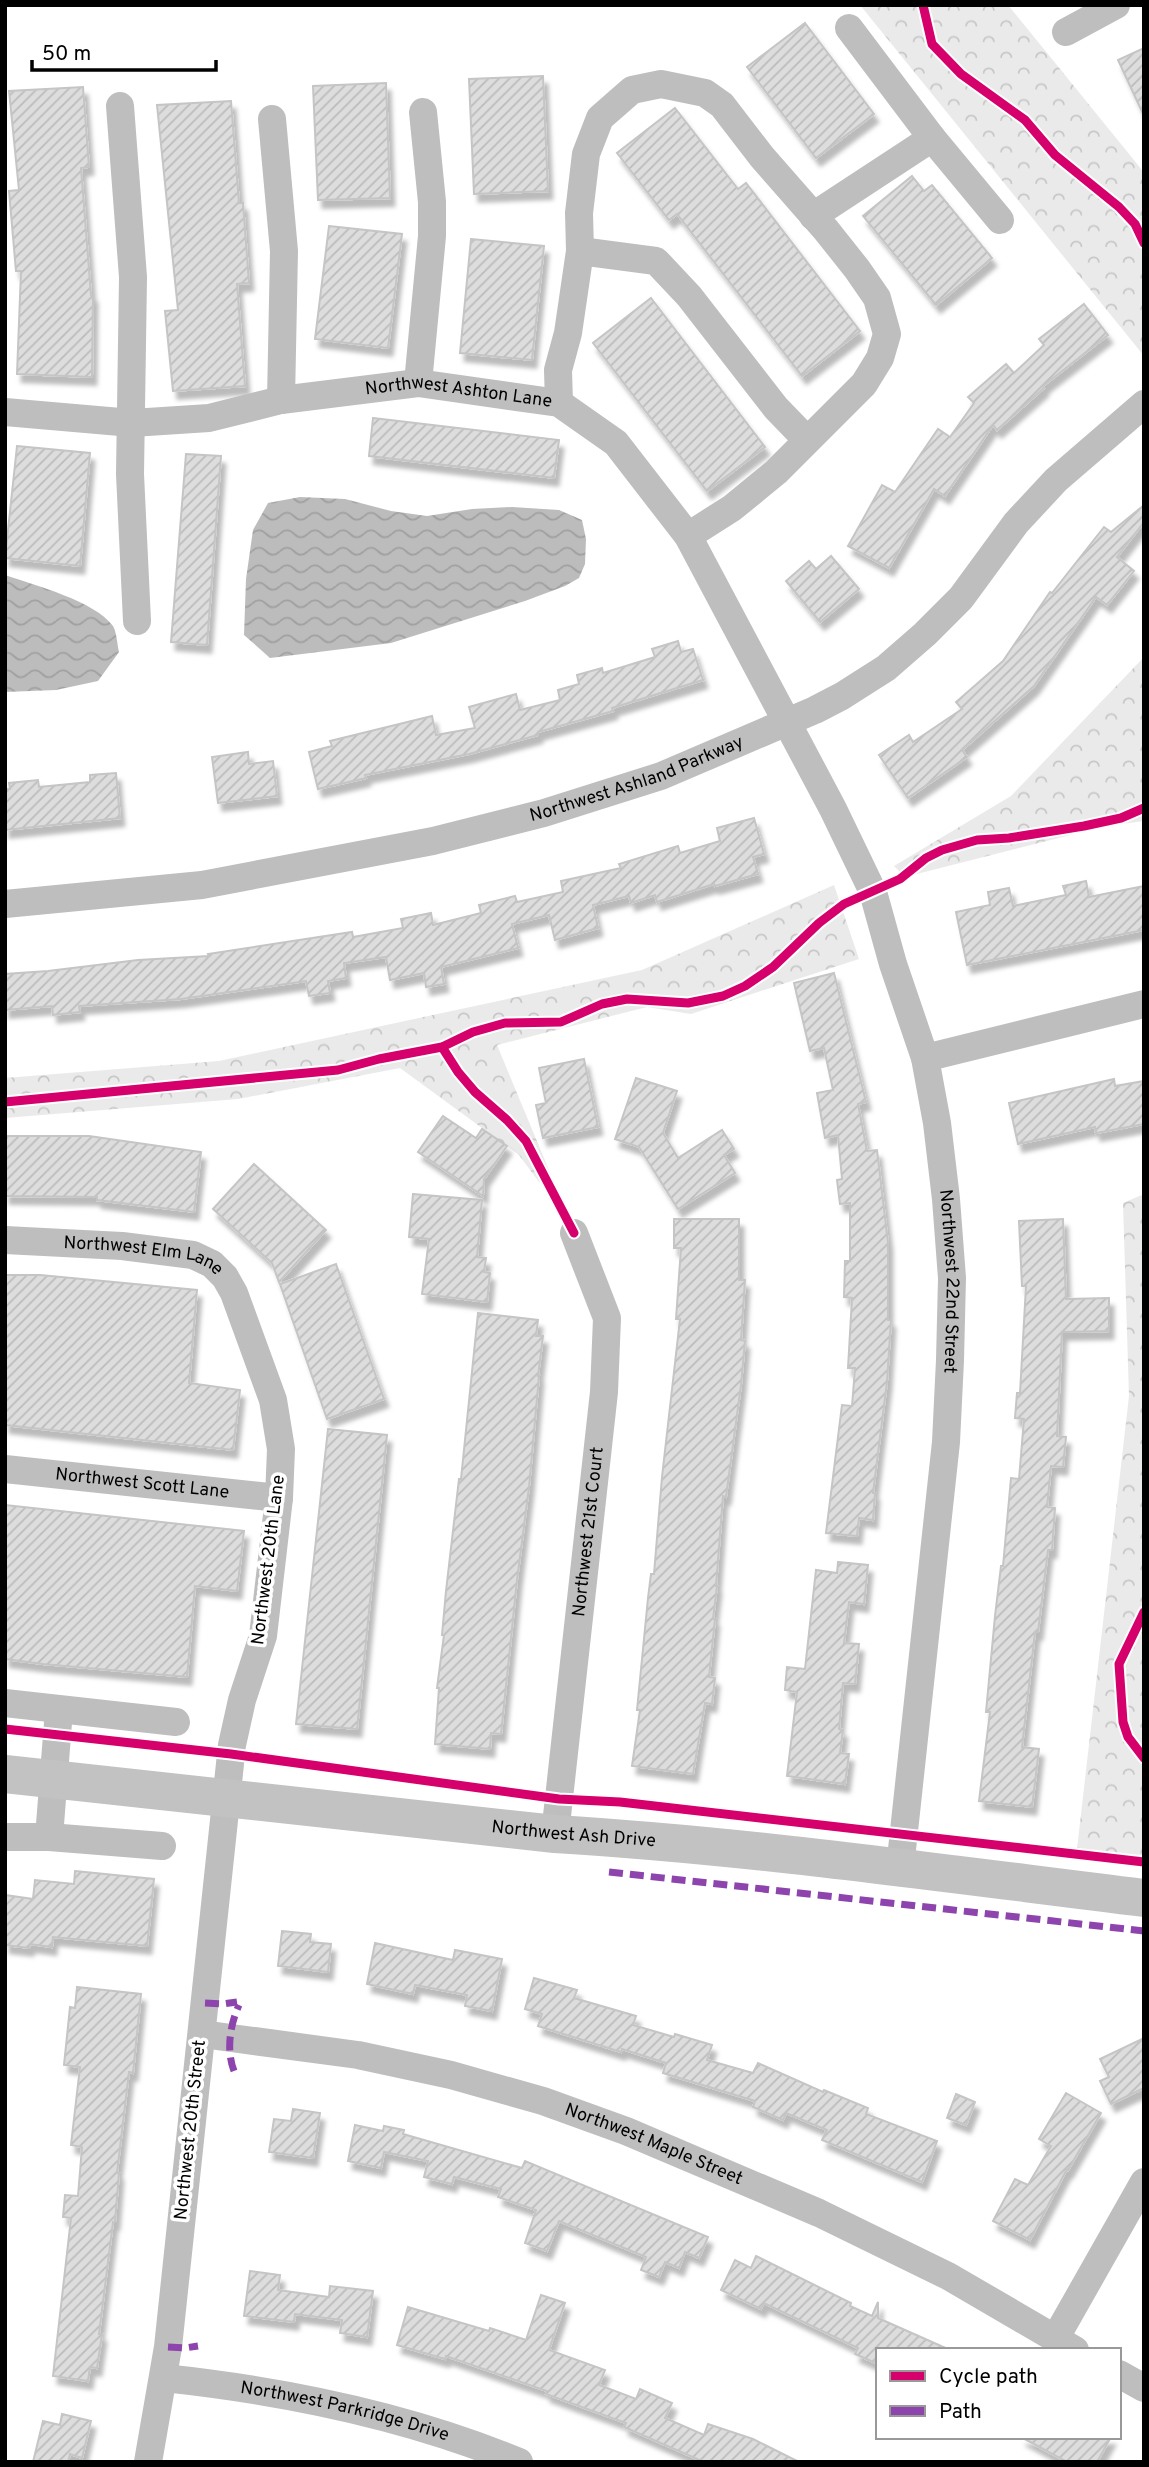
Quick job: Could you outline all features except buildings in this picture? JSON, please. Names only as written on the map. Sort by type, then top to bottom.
[{"type":"street","points":[[1066,32],[1116,5]]},
{"type":"street","points":[[849,28],[932,138],[1000,220]]},
{"type":"street","points":[[559,403],[558,370],[568,333],[580,251],[579,213],[586,154],[600,118],[632,90],[660,84],[705,93],[722,105],[762,157],[857,269],[877,298],[887,334],[880,358],[864,384],[776,472],[732,508],[688,536]]},
{"type":"street","points":[[120,106],[132,277],[130,474],[137,621]]},
{"type":"street","points":[[418,383],[432,236],[432,202],[423,112]]},
{"type":"street","points":[[272,119],[284,251],[281,400]]},
{"type":"street","points":[[813,216],[932,138]]},
{"type":"street","points":[[580,251],[656,261],[689,296],[776,408],[807,440]]},
{"type":"street","name":"Northwest Ashton Lane","points":[[5,412],[132,423],[209,418],[281,400],[418,383],[559,403],[616,443],[688,536],[788,722]]},
{"type":"street","name":"Northwest Ashland Parkway","points":[[5,904],[202,885],[433,841],[544,813],[661,776],[788,722],[842,696],[886,668],[925,634],[961,598],[1016,523],[1056,480],[1144,404]]},
{"type":"street","name":"Northwest 22nd Street","points":[[788,722],[873,892],[893,964],[925,1058],[947,1199],[952,1278],[946,1442],[900,1868]]},
{"type":"street","points":[[925,1058],[1144,1004]]},
{"type":"street","name":"Northwest 21st Court","points":[[555,1834],[604,1392],[607,1318],[574,1233]]},
{"type":"street","name":"Northwest Elm Lane","points":[[5,1240],[111,1245],[193,1255],[212,1264],[225,1277],[245,1323]]},
{"type":"street","name":"Northwest 20th Lane","points":[[226,1798],[232,1745],[242,1700],[263,1636],[279,1498],[281,1449],[273,1400],[245,1323]]},
{"type":"street","name":"Northwest Scott Lane","points":[[5,1469],[279,1498]]},
{"type":"street","points":[[5,1703],[176,1722]]},
{"type":"street","points":[[48,1837],[60,1710]]},
{"type":"street","name":"Northwest Ash Drive","points":[[5,1774],[555,1834],[900,1868],[1144,1898]]},
{"type":"street","name":"Northwest 20th Street","points":[[148,2462],[164,2378],[226,1798]]},
{"type":"street","points":[[5,1837],[48,1837],[162,1846]]},
{"type":"street","name":"Northwest Maple Street","points":[[202,2034],[358,2055],[451,2075],[555,2105],[687,2155],[819,2213],[948,2276],[1065,2344]]},
{"type":"street","points":[[1065,2344],[1144,2182]]},
{"type":"street","points":[[1121,2375],[1144,2388]]},
{"type":"street","name":"Northwest Parkridge Drive","points":[[164,2378],[259,2390],[340,2405],[424,2427],[519,2462]]},
{"type":"green space","points":[[860,5],[1008,5],[1138,165],[1144,173],[1144,356]]},
{"type":"green space","points":[[1144,657],[1144,821],[1106,826],[905,877],[894,866],[1011,796]]},
{"type":"green space","points":[[834,885],[859,959],[691,1014],[647,1007],[497,1045],[551,1175],[539,1182],[519,1155],[400,1068],[238,1099],[5,1118],[5,1078],[219,1061],[642,970]]},
{"type":"green space","points":[[1144,1194],[1144,1856],[1077,1849],[1129,1396],[1123,1203]]},
{"type":"water","points":[[300,497],[345,499],[391,511],[427,516],[472,509],[512,507],[559,510],[582,520],[586,539],[585,564],[579,578],[565,586],[391,643],[270,658],[244,635],[246,579],[253,530],[268,503]]},
{"type":"water","points":[[5,575],[79,602],[93,609],[113,626],[119,652],[98,681],[56,690],[5,692]]},
{"type":"marked path","points":[[609,1872],[1144,1931]]},
{"type":"marked path","points":[[205,2003],[237,2002]]},
{"type":"marked path","points":[[234,2071],[230,2038],[239,2005]]},
{"type":"marked path","points":[[168,2347],[198,2346]]},
{"type":"cycle path","points":[[923,5],[932,44],[961,74],[1025,120],[1055,155],[1119,207],[1135,224],[1144,243]]},
{"type":"cycle path","points":[[5,1102],[338,1070],[442,1047],[473,1032],[505,1023],[561,1022],[602,1004],[627,999],[688,1003],[723,996],[745,986],[773,967],[819,923],[844,904],[900,879],[926,858],[942,850],[977,840],[1009,838],[1084,826],[1121,818],[1144,808]]},
{"type":"cycle path","points":[[442,1047],[475,1092],[526,1141],[574,1233]]},
{"type":"cycle path","points":[[1144,1612],[1119,1664],[1123,1722],[1128,1737],[1144,1758]]},
{"type":"cycle path","points":[[5,1729],[231,1754],[559,1799],[620,1802],[1144,1862]]}]
